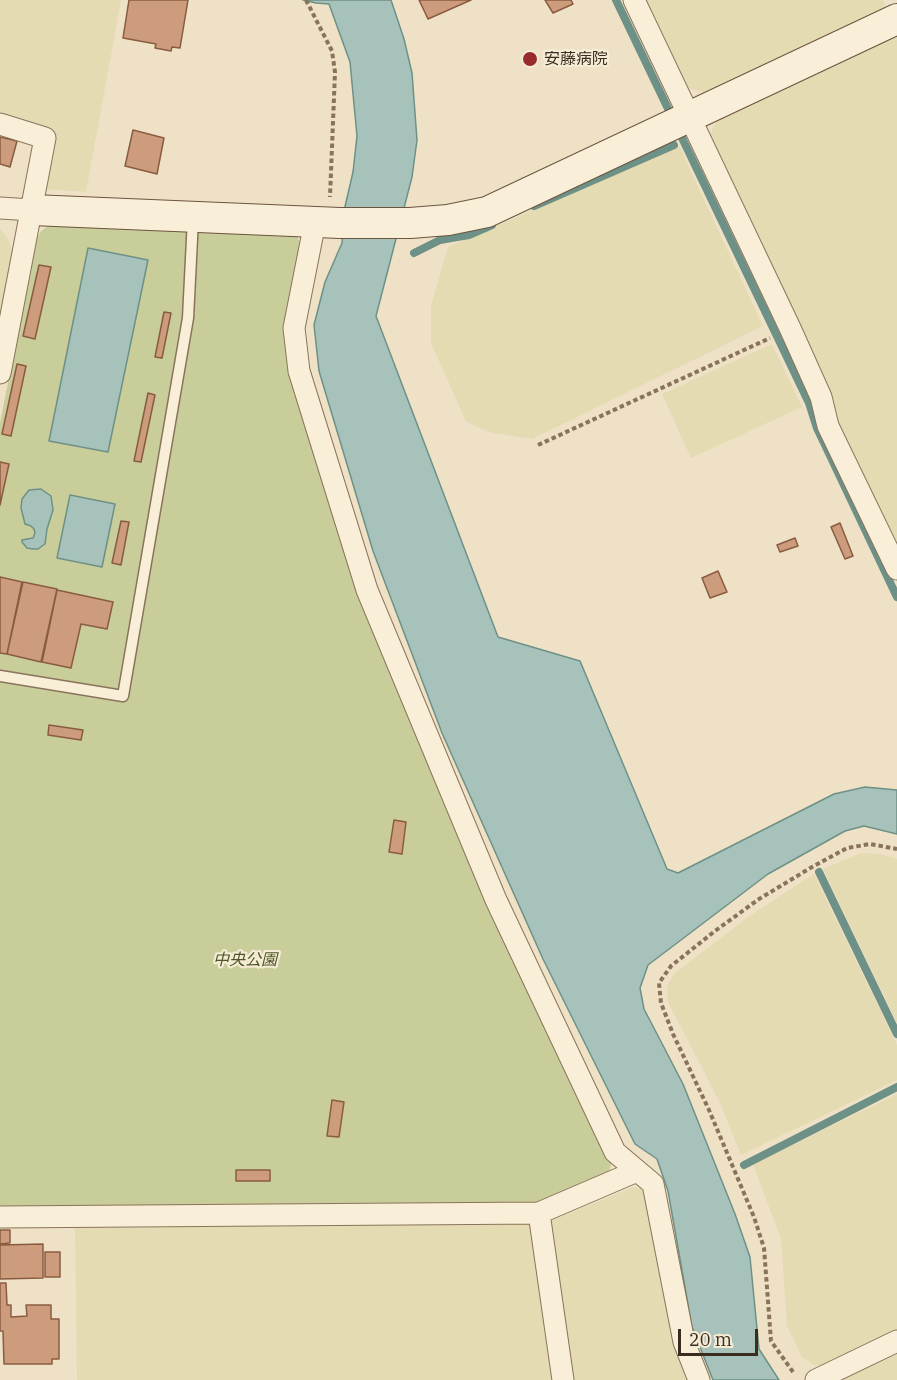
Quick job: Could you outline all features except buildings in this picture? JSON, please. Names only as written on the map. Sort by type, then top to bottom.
[{"type":"street","points":[[634,0],[678,122],[790,328],[821,397],[828,426],[897,569]]},
{"type":"street","points":[[0,208],[328,222],[410,223],[448,220],[487,212],[897,20]]},
{"type":"street","points":[[0,124],[45,138],[0,373]]},
{"type":"street","points":[[328,222],[294,328],[299,371],[367,590],[496,900],[615,1152],[653,1184],[684,1342],[699,1380]]},
{"type":"street","points":[[0,1217],[539,1213],[637,1171]]},
{"type":"street","points":[[539,1213],[563,1380]]},
{"type":"street","points":[[806,1378],[897,1341]]},
{"type":"lane","points":[[0,676],[123,696],[188,318],[193,216]]},
{"type":"path","points":[[306,0],[332,51],[335,72],[328,222]]},
{"type":"path","points":[[538,445],[768,339]]},
{"type":"path","points":[[806,1378],[771,1341],[764,1248],[754,1217],[709,1110],[673,1035],[661,1003],[660,983],[671,966],[715,931],[759,899],[812,867],[847,848],[870,844],[897,849]]},
{"type":"shaded area","points":[[0,0],[121,0],[86,192],[44,189],[53,135],[0,118]]},
{"type":"shaded area","points":[[646,0],[883,0],[886,7],[707,93],[688,88]]},
{"type":"shaded area","points":[[897,37],[897,547],[836,418],[829,386],[708,137],[717,121]]},
{"type":"shaded area","points":[[679,146],[763,326],[532,439],[488,432],[466,421],[431,343],[431,306],[448,247]]},
{"type":"shaded area","points":[[0,228],[9,241],[12,251],[0,316]]},
{"type":"shaded area","points":[[772,344],[802,407],[691,458],[662,394]]},
{"type":"shaded area","points":[[862,853],[880,854],[897,859],[897,1023],[823,869]]},
{"type":"shaded area","points":[[814,874],[897,1045],[897,1080],[741,1155],[719,1101],[668,1002],[667,986],[675,973],[751,915]]},
{"type":"shaded area","points":[[897,1094],[897,1332],[826,1366],[814,1365],[802,1357],[787,1326],[781,1239],[753,1164]]},
{"type":"shaded area","points":[[634,1187],[642,1189],[647,1196],[690,1380],[567,1380],[548,1229],[552,1220]]},
{"type":"shaded area","points":[[527,1223],[538,1231],[558,1380],[77,1380],[75,1228]]},
{"type":"shaded area","points":[[897,1347],[897,1380],[826,1380]]},
{"type":"green space","name":"中央公園","points":[[50,225],[297,236],[301,245],[287,331],[357,592],[612,1162],[609,1172],[538,1202],[0,1208],[0,423],[36,240],[41,231]]},
{"type":"water","points":[[303,0],[391,0],[412,73],[417,140],[412,177],[376,316],[498,637],[580,661],[667,869],[678,873],[834,794],[865,787],[897,790],[897,834],[864,826],[845,831],[768,874],[648,965],[640,988],[644,1009],[683,1084],[735,1214],[750,1257],[759,1349],[779,1380],[713,1380],[692,1327],[668,1191],[657,1159],[635,1144],[543,959],[442,733],[373,551],[319,371],[314,325],[325,282],[342,243],[344,211],[353,172],[357,136],[350,62],[329,4]]},
{"type":"water","points":[[88,248],[148,260],[108,452],[49,441]]},
{"type":"water","points":[[41,489],[51,496],[53,510],[45,544],[38,549],[27,548],[22,540],[33,538],[35,533],[31,526],[25,524],[21,508],[22,499],[29,490]]},
{"type":"water","points":[[70,495],[115,504],[102,567],[57,558]]},
{"type":"waterway","points":[[616,0],[809,403],[817,428],[897,597]]},
{"type":"waterway","points":[[534,206],[674,145]]},
{"type":"waterway","points":[[414,253],[440,240],[469,235],[492,225]]},
{"type":"waterway","points":[[819,872],[897,1034]]},
{"type":"waterway","points":[[744,1165],[897,1087]]},
{"type":"place","name":"安藤病院","points":[[530,59]]}]
